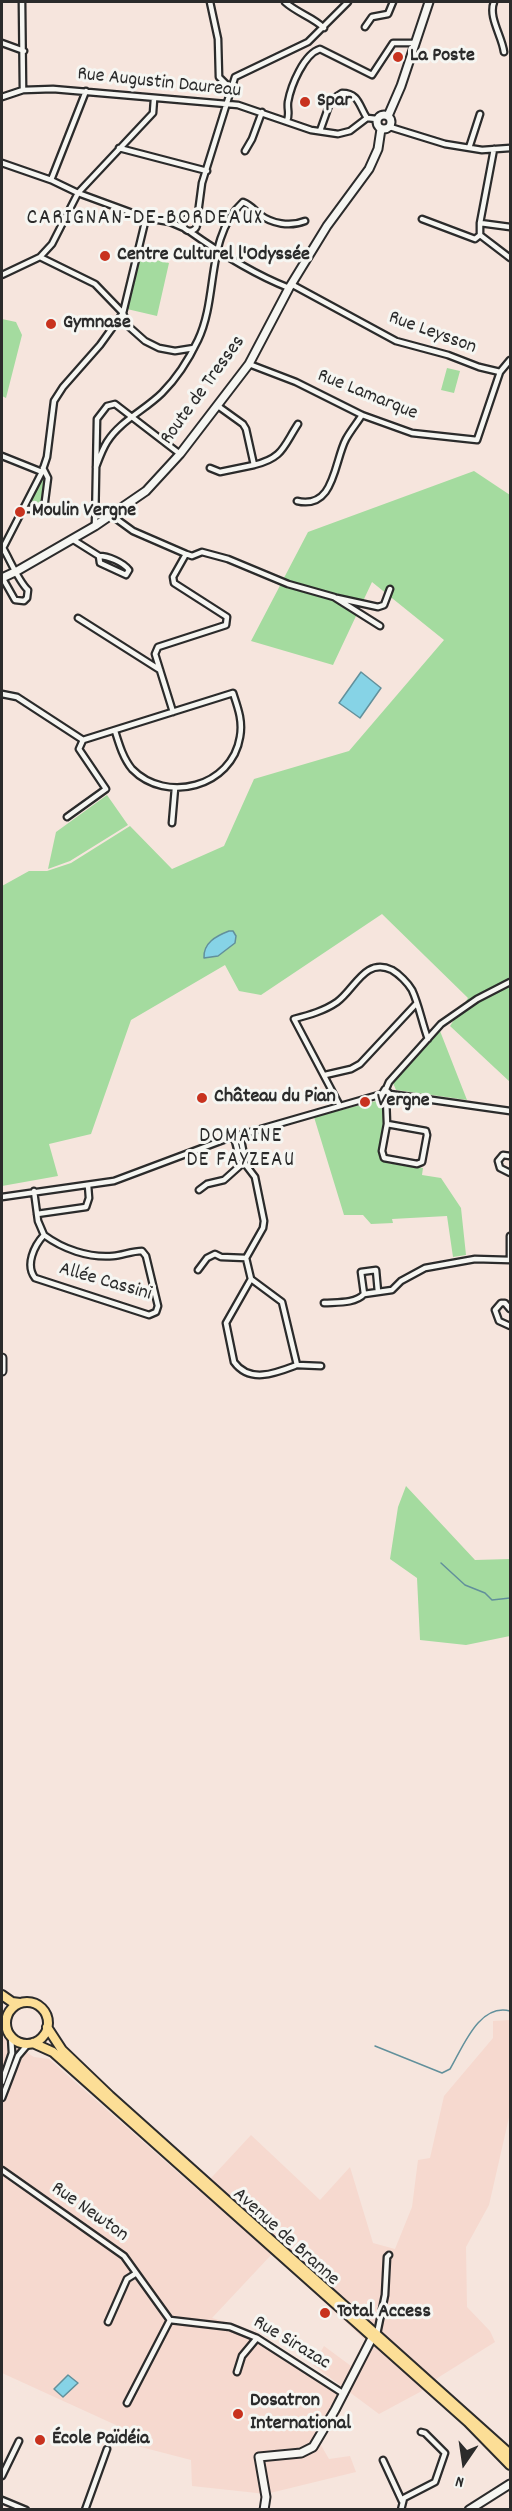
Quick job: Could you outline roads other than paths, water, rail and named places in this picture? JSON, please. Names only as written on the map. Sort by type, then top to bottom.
[{"type":"main road","points":[[2,1995],[12,2002],[31,2002],[41,2008],[47,2017],[47,2027],[42,2036],[31,2043],[20,2043],[11,2036],[6,2026],[7,2017],[13,2007],[21,2003]]},
{"type":"main road","points":[[2,2009],[7,2017]]},
{"type":"main road","name":"Avenue de Branne","points":[[47,2027],[53,2039],[74,2062],[375,2336],[468,2422],[510,2465]]},
{"type":"main road","name":"Avenue de Branne","points":[[31,2043],[52,2052],[510,2454]]},
{"type":"street","points":[[22,2],[23,90]]},
{"type":"street","points":[[210,2],[218,39],[219,77],[231,89]]},
{"type":"street","points":[[285,2],[294,10],[317,21],[324,28]]},
{"type":"street","points":[[197,224],[202,183],[231,89],[239,74],[308,42],[348,2]]},
{"type":"street","points":[[365,27],[372,17],[388,14],[393,2]]},
{"type":"street","points":[[388,116],[429,2]]},
{"type":"street","points":[[494,2],[492,16],[503,41],[504,52]]},
{"type":"street","points":[[287,121],[290,112],[288,103],[304,61],[316,50],[320,49],[372,75],[393,44],[415,43]]},
{"type":"street","points":[[2,44],[24,51]]},
{"type":"street","name":"Rue Augustin Daureau","points":[[2,97],[23,90],[86,92],[238,105],[320,131],[344,134],[367,118]]},
{"type":"street","points":[[51,180],[86,92]]},
{"type":"street","points":[[320,131],[333,97],[342,93],[354,95],[367,118],[377,119],[388,116]]},
{"type":"street","points":[[2,275],[40,256],[52,244],[78,193],[153,113],[154,99]]},
{"type":"street","points":[[245,151],[262,112]]},
{"type":"street","points":[[469,148],[480,114]]},
{"type":"street","points":[[388,116],[391,121],[390,127]]},
{"type":"street","points":[[377,119],[377,125],[381,129],[390,127],[445,144],[469,148],[510,148]]},
{"type":"street","name":"Route de Tresses","points":[[2,577],[95,526],[146,491],[180,453],[249,364],[290,286],[327,226],[369,169],[378,149],[381,129]]},
{"type":"street","points":[[119,148],[207,171]]},
{"type":"street","points":[[480,235],[480,223],[494,149]]},
{"type":"street","points":[[2,163],[146,218],[170,222],[194,217],[201,240]]},
{"type":"street","points":[[96,467],[107,442],[118,429],[161,394],[182,369],[194,348],[207,312],[216,250],[236,208],[243,202],[252,205],[267,219],[293,226],[305,221]]},
{"type":"street","points":[[197,224],[187,229],[183,222],[199,206]]},
{"type":"street","points":[[2,577],[15,600],[24,601],[29,594],[21,584],[2,548],[42,470],[54,401],[123,313],[146,218]]},
{"type":"street","points":[[422,219],[475,239],[480,235]]},
{"type":"street","name":"Rue Leysson","points":[[170,222],[187,229],[216,250],[274,282],[290,286],[396,341],[500,372]]},
{"type":"street","points":[[480,223],[510,227]]},
{"type":"street","points":[[480,235],[510,258]]},
{"type":"street","points":[[40,256],[95,284],[123,313],[128,325],[145,341],[159,348],[175,351],[194,348]]},
{"type":"street","points":[[500,372],[510,360]]},
{"type":"street","name":"Rue Lamarque","points":[[249,364],[296,382],[362,415],[412,433],[477,440],[500,372]]},
{"type":"street","points":[[95,526],[97,419],[107,406],[115,404],[180,453]]},
{"type":"street","points":[[218,406],[243,424],[254,465]]},
{"type":"street","points":[[297,501],[307,503],[322,496],[332,483],[346,438],[362,415]]},
{"type":"street","points":[[210,468],[220,472],[272,461],[279,455],[298,424]]},
{"type":"street","points":[[2,456],[42,470],[48,478],[44,509],[24,508]]},
{"type":"street","points":[[111,515],[133,531],[186,554],[192,556],[202,552],[228,559],[288,584],[334,597],[378,607],[384,604],[390,589]]},
{"type":"street","points":[[72,539],[99,556],[105,556],[126,566],[129,570],[126,575],[100,563],[99,556]]},
{"type":"street","points":[[173,712],[155,654],[158,647],[226,625],[227,617],[174,582],[173,577],[186,554]]},
{"type":"street","points":[[334,597],[380,626]]},
{"type":"street","points":[[78,618],[160,670]]},
{"type":"street","points":[[67,817],[106,789],[79,749],[84,740],[233,693],[241,719],[240,738],[233,757],[219,774],[204,783],[185,788],[164,787],[146,779],[132,769],[123,756],[115,732]]},
{"type":"street","points":[[2,694],[17,697],[84,740]]},
{"type":"street","points":[[172,823],[175,788]]},
{"type":"street","points":[[340,1107],[294,1019],[336,1003],[345,996],[362,974],[374,967],[386,968],[395,972],[411,988],[428,1039]]},
{"type":"street","points":[[387,1124],[426,1131],[423,1162],[417,1164],[384,1158],[382,1151],[387,1124],[388,1083],[441,1024],[458,1011],[510,982]]},
{"type":"street","points":[[325,1075],[351,1069],[360,1064],[416,1004]]},
{"type":"street","points":[[2,1197],[123,1178],[237,1136],[386,1094],[510,1111]]},
{"type":"street","points":[[237,1136],[243,1163],[255,1177],[264,1221],[263,1228],[246,1258],[251,1279],[282,1302],[297,1365]]},
{"type":"street","points":[[510,1156],[503,1155],[498,1161],[500,1168],[510,1173]]},
{"type":"street","points":[[199,1190],[207,1184],[224,1180],[243,1163]]},
{"type":"street","points":[[37,1214],[86,1207],[89,1198],[88,1185]]},
{"type":"street","points":[[34,1191],[37,1214],[44,1234]]},
{"type":"street","name":"Allée Cassini","points":[[44,1234],[60,1245],[86,1254],[112,1256],[134,1251],[144,1253],[158,1306],[156,1312],[149,1315],[35,1278],[30,1262],[44,1234]]},
{"type":"street","points":[[324,1303],[351,1301],[362,1298],[364,1294],[392,1290],[401,1281],[425,1268],[475,1259],[510,1260],[510,1236]]},
{"type":"street","points":[[198,1269],[207,1257],[215,1254],[221,1257],[246,1258]]},
{"type":"street","points":[[364,1294],[361,1272],[376,1270],[378,1292]]},
{"type":"street","points":[[251,1279],[226,1323],[234,1362],[241,1370],[265,1376],[297,1365],[321,1366]]},
{"type":"street","points":[[510,1310],[506,1303],[501,1303],[495,1310],[499,1321],[510,1326]]},
{"type":"street","points":[[2,1358],[2,1371]]},
{"type":"street","points":[[2,2082],[12,2053],[11,2036]]},
{"type":"street","points":[[2,2098],[18,2056],[31,2043]]},
{"type":"street","name":"Rue Newton","points":[[2,2170],[124,2256],[170,2320]]},
{"type":"street","points":[[264,2510],[266,2497],[259,2457],[301,2453],[313,2447],[375,2336],[385,2295],[389,2255]]},
{"type":"street","points":[[108,2322],[127,2279],[135,2274]]},
{"type":"street","points":[[127,2403],[170,2320]]},
{"type":"street","name":"Rue Sirazac","points":[[170,2320],[230,2327],[257,2338],[344,2394]]},
{"type":"street","points":[[237,2372],[242,2356],[257,2338]]},
{"type":"street","points":[[401,2510],[404,2498],[435,2482],[445,2453],[425,2433],[421,2432]]},
{"type":"street","points":[[2,2476],[19,2441]]},
{"type":"street","points":[[85,2510],[107,2449]]},
{"type":"street","points":[[383,2460],[403,2502]]},
{"type":"street","points":[[469,2510],[510,2484]]},
{"type":"street","points":[[501,2490],[510,2489]]},
{"type":"street","points":[[2,2500],[26,2510]]},
{"type":"water","points":[[361,672],[381,688],[360,718],[339,703]]},
{"type":"water","points":[[229,931],[233,931],[236,936],[235,943],[218,956],[204,958],[208,944]]},
{"type":"water","points":[[68,2375],[78,2383],[63,2397],[54,2389]]},
{"type":"waterway","points":[[441,1563],[465,1585],[485,1593],[492,1600],[510,1598]]},
{"type":"waterway","points":[[375,2046],[442,2073],[450,2069],[473,2029],[481,2020],[499,2010],[510,2011]]},
{"type":"place","name":"La Poste","points":[[398,57]]},
{"type":"place","name":"Spar","points":[[305,102]]},
{"type":"place","name":"Centre Culturel l'Odyssée","points":[[105,256]]},
{"type":"place","name":"Gymnase","points":[[51,324]]},
{"type":"place","name":"Moulin Vergne","points":[[20,512]]},
{"type":"place","name":"Château du Pian","points":[[202,1098]]},
{"type":"place","name":"Vergne","points":[[365,1102]]},
{"type":"place","name":"Total Access","points":[[325,2313]]},
{"type":"place","name":"Dosatron International","points":[[238,2414]]},
{"type":"place","name":"École Païdéia","points":[[40,2440]]},
{"type":"district","name":"CARIGNAN-DE-BORDEAUX","points":[[145,220]]},
{"type":"district","name":"DOMAINE DE FAYZEAU","points":[[241,1150]]}]
